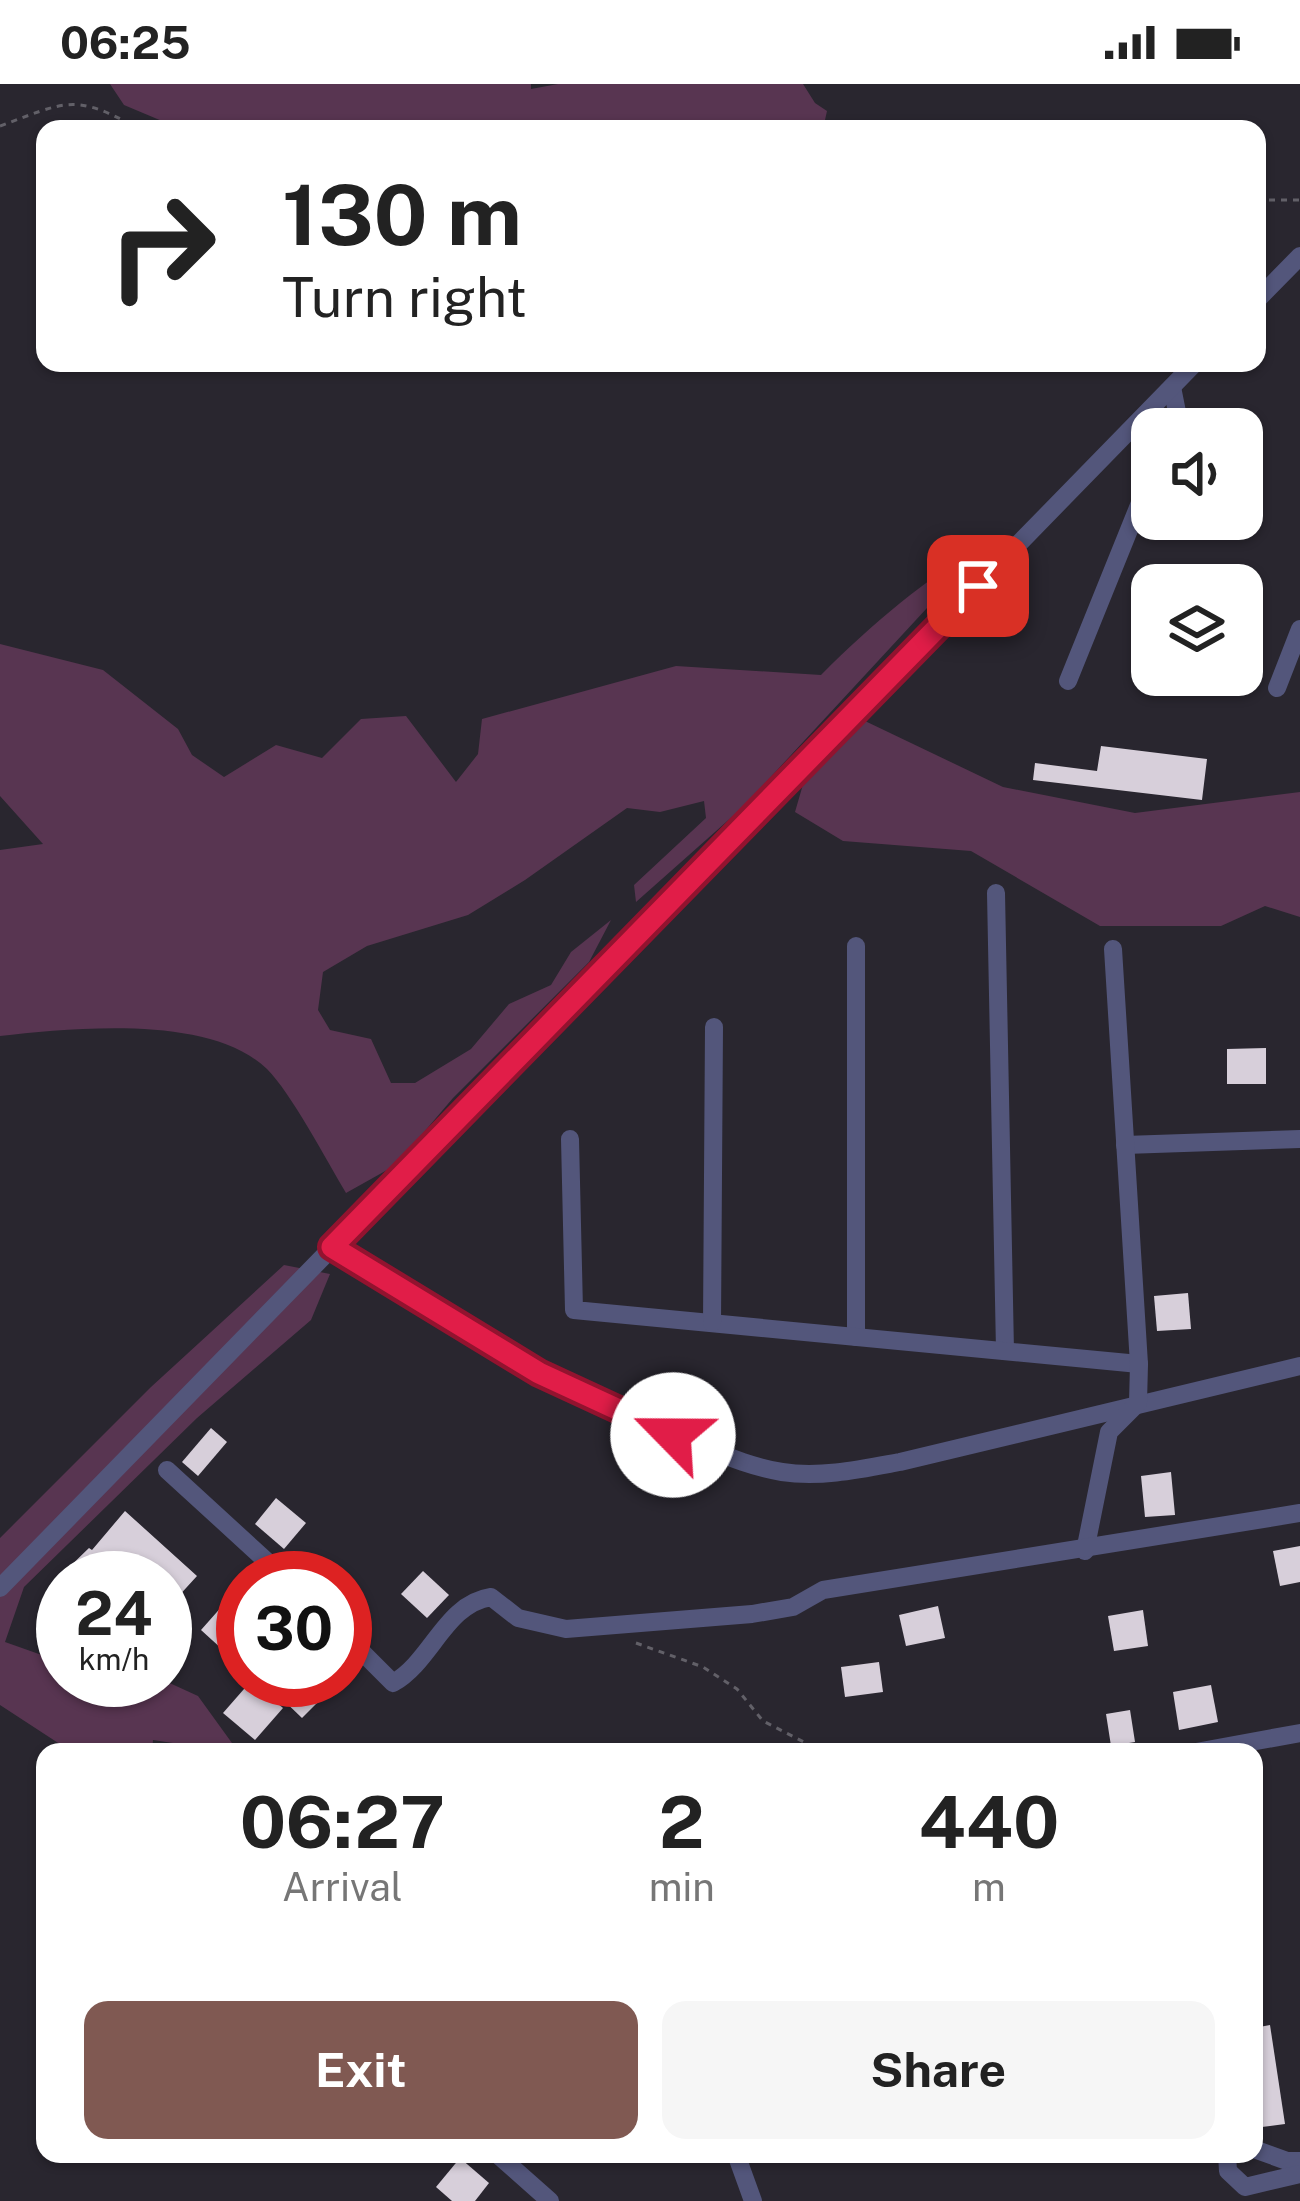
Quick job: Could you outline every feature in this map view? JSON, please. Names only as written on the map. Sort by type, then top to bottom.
[{"type":"street","points":[[1266,291],[1300,256]]},
{"type":"street","points":[[0,1588],[1186,372]]},
{"type":"street","points":[[1172,387],[1176,408]]},
{"type":"street","points":[[1067,681],[1131,524]]},
{"type":"street","points":[[1277,688],[1300,628]]},
{"type":"street","points":[[996,893],[1005,1351]]},
{"type":"street","points":[[856,946],[856,1337]]},
{"type":"street","points":[[1085,1550],[1109,1432],[1138,1403],[1112,949]]},
{"type":"street","points":[[712,1324],[714,1027]]},
{"type":"street","points":[[570,1139],[574,1310],[1139,1364]]},
{"type":"street","points":[[1125,1145],[1300,1139]]},
{"type":"street","points":[[332,1247],[539,1373],[642,1422],[782,1472],[837,1473],[900,1462],[1300,1366]]},
{"type":"street","points":[[167,1470],[256,1551]]},
{"type":"street","points":[[372,1662],[393,1683],[415,1670],[445,1627],[474,1600],[491,1597],[518,1618],[566,1629],[752,1614],[793,1607],[823,1590],[1300,1513]]},
{"type":"street","points":[[1245,1743],[1300,1733]]},
{"type":"street","points":[[1263,2153],[1300,2161]]},
{"type":"street","points":[[507,2163],[550,2201]]},
{"type":"street","points":[[739,2163],[753,2201]]},
{"type":"street","points":[[1228,2163],[1228,2171],[1245,2187],[1300,2174]]},
{"type":"path","points":[[0,126],[68,101],[124,120]]},
{"type":"path","points":[[1266,200],[1300,200]]},
{"type":"path","points":[[627,1640],[703,1667],[737,1689],[763,1721],[806,1743]]},
{"type":"shaded area","points":[[110,84],[531,84],[531,89],[558,84],[803,84],[815,103],[827,111],[825,120],[160,120],[124,105]]},
{"type":"shaded area","points":[[989,541],[742,808],[636,902],[634,885],[706,818],[704,801],[660,812],[627,808],[468,915],[367,946],[323,972],[318,1010],[330,1030],[371,1039],[391,1083],[415,1083],[471,1049],[509,1004],[551,985],[571,952],[611,920],[589,962],[453,1098],[396,1165],[346,1193],[277,1080],[242,1051],[177,1032],[140,1029],[0,1036],[0,850],[43,844],[0,796],[0,644],[103,670],[178,729],[192,755],[224,777],[276,745],[322,758],[361,719],[406,716],[456,782],[478,754],[482,719],[676,666],[821,675],[900,603]]},
{"type":"shaded area","points":[[865,721],[1003,787],[1135,813],[1300,792],[1300,917],[1265,906],[1221,926],[1100,926],[971,851],[843,841],[795,812],[806,774]]},
{"type":"shaded area","points":[[284,1265],[330,1274],[311,1320],[197,1418],[61,1551],[36,1551],[36,1575],[24,1587],[5,1642],[36,1653],[36,1707],[192,1707],[192,1693],[232,1743],[58,1743],[0,1705],[0,1538],[151,1387]]},
{"type":"building","points":[[1101,746],[1207,759],[1202,800],[1033,780],[1035,763],[1097,771]]},
{"type":"building","points":[[1266,1048],[1266,1084],[1227,1084],[1227,1049]]},
{"type":"building","points":[[1188,1293],[1191,1329],[1157,1331],[1154,1296]]},
{"type":"building","points":[[211,1428],[227,1442],[198,1476],[182,1462]]},
{"type":"building","points":[[1171,1472],[1175,1515],[1145,1517],[1141,1476]]},
{"type":"building","points":[[276,1498],[306,1523],[284,1549],[255,1524]]},
{"type":"building","points":[[125,1511],[169,1551],[86,1551],[92,1550]]},
{"type":"building","points":[[1300,1546],[1300,1582],[1280,1586],[1273,1551]]},
{"type":"building","points":[[423,1571],[449,1595],[427,1618],[401,1594]]},
{"type":"building","points":[[938,1606],[945,1638],[906,1646],[899,1615]]},
{"type":"building","points":[[1143,1610],[1148,1646],[1114,1651],[1108,1616]]},
{"type":"building","points":[[216,1613],[216,1644],[201,1630]]},
{"type":"building","points":[[879,1662],[883,1692],[845,1697],[841,1667]]},
{"type":"building","points":[[1211,1685],[1218,1722],[1179,1730],[1173,1692]]},
{"type":"building","points":[[228,1707],[283,1708],[255,1740],[223,1713]]},
{"type":"building","points":[[291,1707],[313,1707],[302,1718]]},
{"type":"building","points":[[1130,1710],[1135,1742],[1111,1743],[1106,1714]]},
{"type":"building","points":[[1270,2025],[1285,2124],[1263,2127],[1263,2026]]},
{"type":"building","points":[[456,2163],[466,2163],[489,2183],[475,2201],[452,2201],[436,2187]]},
{"type":"route","points":[[673,1435],[539,1373],[332,1247],[978,586]]}]
